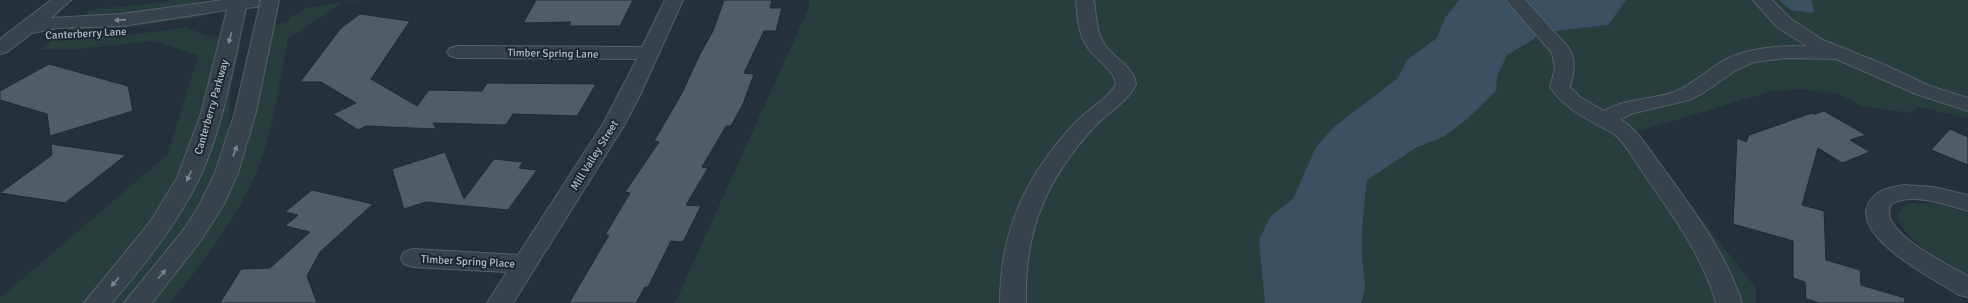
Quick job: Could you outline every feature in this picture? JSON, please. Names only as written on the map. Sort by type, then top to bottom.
[{"type":"street","points":[[0,48],[62,0]]},
{"type":"street","name":"Mill Valley Street","points":[[500,303],[614,124],[674,0]]},
{"type":"street","points":[[1014,303],[1014,256],[1019,232],[1038,187],[1050,166],[1068,142],[1092,117],[1124,90],[1126,82],[1123,74],[1097,48],[1087,21],[1085,0]]},
{"type":"street","points":[[1515,0],[1561,51],[1566,65],[1560,87],[1566,96],[1577,106],[1622,130],[1685,214],[1713,263],[1729,303]]},
{"type":"street","points":[[1762,0],[1784,23],[1816,44],[1878,69],[1923,90],[1968,105]]},
{"type":"street","points":[[137,303],[168,267],[186,242],[210,206],[225,177],[238,145],[275,1]]},
{"type":"street","name":"Canterberry Lane","points":[[26,28],[39,36],[92,35],[164,27],[238,6],[275,1]]},
{"type":"street","name":"Canterberry Parkway","points":[[96,303],[138,255],[154,234],[168,214],[188,177],[207,127],[238,6]]},
{"type":"street","name":"Timber Spring Lane","points":[[457,52],[649,54]]},
{"type":"street","points":[[1604,120],[1620,111],[1659,103],[1683,95],[1698,88],[1734,62],[1746,58],[1768,54],[1838,53]]},
{"type":"street","points":[[1968,203],[1938,195],[1912,192],[1900,193],[1882,200],[1878,205],[1877,212],[1883,227],[1895,240],[1968,288]]},
{"type":"street","name":"Timber Spring Place","points":[[413,258],[524,264]]},
{"type":"green space","points":[[170,0],[203,0],[197,2],[197,5],[160,12],[84,16],[89,10],[165,2]]},
{"type":"green space","points":[[360,0],[342,3],[288,38],[274,114],[264,152],[241,204],[202,262],[170,303],[150,303],[227,195],[239,171],[247,148],[274,25],[289,22],[289,19],[307,8]]},
{"type":"green space","points":[[809,0],[1968,0],[1968,118],[1918,107],[1911,113],[1860,106],[1842,95],[1805,89],[1772,91],[1633,133],[1756,288],[1756,303],[675,303],[810,5]]},
{"type":"green space","points":[[204,13],[202,17],[131,27],[62,31],[65,27]]},
{"type":"green space","points":[[189,27],[189,29],[212,37],[220,36],[212,74],[196,133],[182,170],[154,218],[85,303],[0,303],[0,298],[168,154],[198,56],[154,41],[77,49],[41,49],[52,40],[130,35]]},
{"type":"green space","points":[[241,45],[231,87],[226,144],[219,167],[209,189],[198,209],[170,248],[125,303],[107,303],[153,250],[235,47]]},
{"type":"green space","points":[[1914,203],[1937,204],[1968,213],[1968,274],[1926,249],[1907,234],[1897,214],[1905,205]]},
{"type":"water","points":[[1459,0],[1626,0],[1608,25],[1537,33],[1534,39],[1507,55],[1497,76],[1496,91],[1466,120],[1443,137],[1417,147],[1367,180],[1362,235],[1362,261],[1365,290],[1361,303],[1265,303],[1259,240],[1270,217],[1293,199],[1316,147],[1334,127],[1398,78],[1407,60],[1437,38],[1445,18]]},
{"type":"water","points":[[1780,0],[1812,0],[1814,13],[1791,10]]},
{"type":"building","points":[[536,0],[633,0],[620,26],[569,26],[571,22],[523,23]]},
{"type":"building","points":[[724,0],[772,0],[770,8],[782,8],[776,31],[764,31],[744,73],[754,74],[743,104],[731,126],[726,126],[702,167],[708,168],[686,205],[701,206],[683,242],[671,241],[648,287],[645,287],[636,303],[569,303],[609,235],[605,235],[630,193],[625,192],[659,142],[654,141],[682,93],[700,54],[713,31]]},
{"type":"building","points":[[360,14],[410,21],[371,79],[417,106],[429,90],[482,91],[487,83],[596,84],[577,116],[513,114],[506,125],[433,123],[436,129],[366,126],[358,130],[333,114],[356,103],[321,82],[300,82],[341,28]]},
{"type":"building","points":[[49,64],[128,86],[133,111],[50,136],[47,114],[0,100],[0,91]]},
{"type":"building","points":[[1824,111],[1866,135],[1850,140],[1870,152],[1842,163],[1818,148],[1802,205],[1824,211],[1826,260],[1860,270],[1861,285],[1905,298],[1904,303],[1820,303],[1806,299],[1805,282],[1793,278],[1793,241],[1733,224],[1737,138],[1746,142],[1749,135],[1812,113],[1815,114]]},
{"type":"building","points":[[1950,129],[1968,137],[1968,165],[1931,150]]},
{"type":"building","points":[[51,144],[126,155],[65,203],[0,193],[52,155]]},
{"type":"building","points":[[445,152],[464,199],[494,159],[523,162],[519,168],[537,170],[508,210],[426,202],[404,209],[392,169]]},
{"type":"building","points":[[312,190],[373,204],[320,252],[307,276],[317,303],[220,303],[241,269],[270,268],[310,232],[285,226],[298,215],[285,212]]}]
